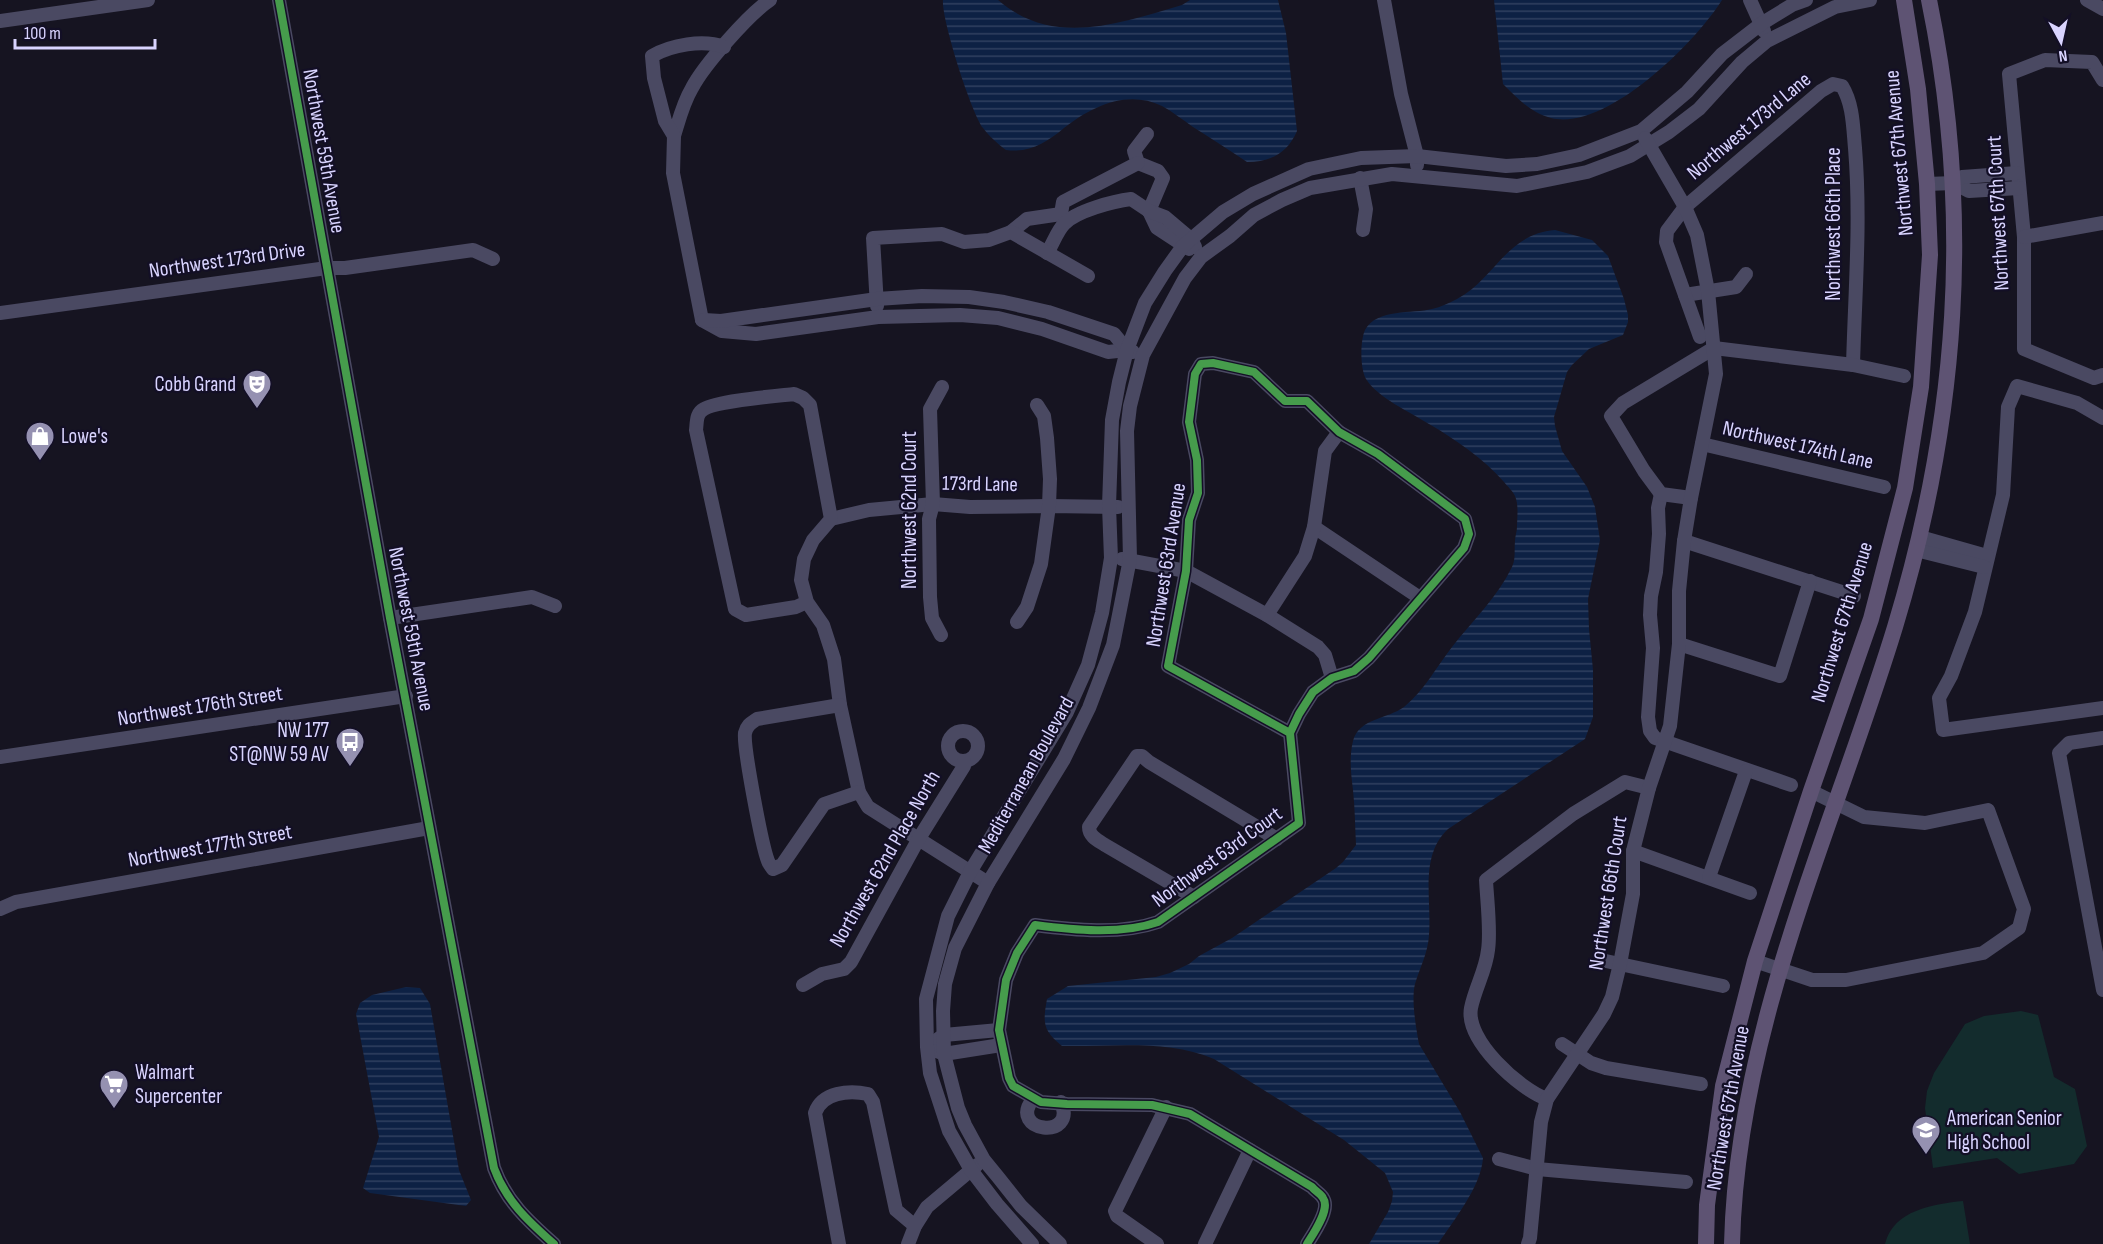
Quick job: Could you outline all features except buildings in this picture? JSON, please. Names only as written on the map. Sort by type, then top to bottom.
[{"type":"main road","name":"Northwest 67th Avenue","points":[[1706,1244],[1707,1205],[1723,1086],[1755,961],[1810,791],[1871,619],[1905,488],[1922,387],[1930,255],[1927,184],[1918,89],[1904,0]]},
{"type":"main road","name":"Northwest 67th Avenue","points":[[1732,1244],[1733,1210],[1751,1082],[1780,969],[1894,627],[1930,493],[1947,381],[1955,256],[1954,183],[1944,87],[1929,0]]},
{"type":"main road","points":[[1892,537],[1918,544]]},
{"type":"street","points":[[0,21],[148,0]]},
{"type":"street","name":"Northwest 59th Avenue","points":[[279,0],[390,618],[494,1168],[506,1195],[518,1210],[554,1244]]},
{"type":"street","points":[[770,0],[760,7],[724,47],[693,86],[683,105],[674,136],[673,173],[702,320],[722,332],[756,334],[878,317],[960,315],[998,318],[1042,329],[1108,352],[1127,350],[1143,356]]},
{"type":"street","points":[[1384,0],[1401,94],[1417,156],[1418,176]]},
{"type":"street","points":[[1750,0],[1767,41]]},
{"type":"street","name":"Mediterranean Boulevard","points":[[1032,1244],[971,1170],[949,1131],[930,1073],[926,999],[948,916],[970,872],[1067,712],[1088,665],[1102,613],[1111,558],[1109,506],[1112,420],[1127,350],[1145,303],[1165,271],[1187,243],[1223,212],[1252,194],[1309,169],[1360,158],[1417,156],[1506,166],[1537,164],[1580,155],[1641,131],[1687,92],[1722,54],[1761,24],[1792,5],[1806,0]]},
{"type":"street","name":"Mediterranean Boulevard","points":[[1060,1244],[1021,1206],[984,1160],[958,1108],[945,1053],[945,984],[955,948],[988,883],[1064,759],[1089,708],[1113,645],[1130,559],[1128,431],[1130,406],[1143,356],[1185,278],[1201,256],[1230,236],[1254,215],[1310,188],[1392,174],[1516,186],[1587,172],[1630,156],[1669,132],[1699,109],[1742,63],[1767,41],[1843,3],[1870,0]]},
{"type":"street","points":[[2088,0],[2103,9]]},
{"type":"street","points":[[674,136],[665,120],[654,78],[652,57],[664,49],[712,42],[724,47]]},
{"type":"street","name":"Northwest 67th Court","points":[[2103,80],[2092,62],[2045,60],[2009,74],[2024,237],[2024,349],[2094,378],[2103,375]]},
{"type":"street","name":"Northwest 173rd Lane","points":[[1700,337],[1666,242],[1667,231],[1685,207],[1821,91],[1833,84],[1842,86]]},
{"type":"street","name":"Northwest 66th Place","points":[[1842,86],[1848,96],[1852,112],[1858,190],[1853,365]]},
{"type":"street","name":"Northwest 66th Court","points":[[1528,1244],[1542,1122],[1547,1099],[1604,1014],[1612,997],[1620,964],[1633,894],[1633,851],[1649,788],[1670,726],[1679,644],[1679,591],[1684,541],[1716,374],[1708,291],[1697,235],[1685,207],[1641,131]]},
{"type":"street","points":[[1138,163],[1134,151],[1147,134]]},
{"type":"street","points":[[1047,253],[1064,223],[1063,202],[1138,163],[1158,171],[1163,178],[1149,211]]},
{"type":"street","points":[[1954,183],[1962,177],[2017,173]]},
{"type":"street","points":[[1360,178],[1366,209],[1363,230]]},
{"type":"street","points":[[1927,184],[1954,183],[1969,191],[2019,188]]},
{"type":"street","points":[[878,317],[873,238],[942,234],[964,243],[989,240],[1011,232],[1027,219],[1065,217],[1128,199],[1165,217],[1201,256]]},
{"type":"street","points":[[2024,237],[2103,223]]},
{"type":"street","points":[[1011,232],[1088,276]]},
{"type":"street","name":"Northwest 173rd Drive","points":[[0,313],[473,249],[493,259]]},
{"type":"street","points":[[1685,295],[1736,286],[1746,274]]},
{"type":"street","points":[[702,320],[721,321],[877,299],[922,296],[969,297],[1048,312],[1114,334],[1127,350]]},
{"type":"street","points":[[1691,498],[1661,494],[1644,471],[1611,416],[1623,403],[1714,348],[1853,365],[1904,376]]},
{"type":"street","name":"Northwest 63rd Avenue","points":[[1290,733],[1168,666],[1186,571],[1189,520],[1198,493],[1197,459],[1189,422],[1195,374],[1201,363],[1213,363],[1254,372],[1285,401],[1307,401],[1339,432]]},
{"type":"street","points":[[2103,418],[2077,403],[2018,386],[2008,407],[2003,495],[1974,612],[1951,676],[1939,698],[1943,730],[2103,708]]},
{"type":"street","name":"Northwest 62nd Court","points":[[941,635],[932,618],[929,519],[933,504],[930,410],[942,387]]},
{"type":"street","points":[[807,602],[796,607],[746,615],[735,609],[696,430],[698,415],[703,409],[716,405],[794,394],[803,398],[810,405],[831,519],[813,540],[804,560],[801,580],[807,602],[823,625],[834,659],[840,705],[859,792],[868,807],[988,883]]},
{"type":"street","points":[[1017,622],[1028,607],[1041,564],[1049,506],[1047,438],[1044,416],[1037,405]]},
{"type":"street","points":[[1267,615],[1305,556],[1314,527],[1325,451],[1339,432],[1378,454],[1466,519],[1469,534],[1464,548],[1369,658],[1354,671],[1332,678],[1313,692],[1290,733]]},
{"type":"street","name":"Northwest 174th Lane","points":[[1702,444],[1884,487]]},
{"type":"street","points":[[1661,494],[1658,508],[1659,534],[1656,572],[1651,605],[1653,648],[1648,717],[1650,731],[1655,738],[1791,785]]},
{"type":"street","name":"173rd Lane","points":[[831,519],[869,510],[933,504],[970,507],[1109,506],[1129,509]]},
{"type":"street","points":[[1314,527],[1420,598]]},
{"type":"street","points":[[1684,541],[1854,596]]},
{"type":"street","points":[[1918,544],[1985,562]]},
{"type":"street","points":[[1111,558],[1130,559],[1186,571],[1267,615],[1318,647],[1325,655],[1332,678]]},
{"type":"street","points":[[1679,644],[1779,676],[1810,581]]},
{"type":"street","points":[[390,618],[532,597],[555,606]]},
{"type":"street","name":"Northwest 176th Street","points":[[0,757],[406,696]]},
{"type":"street","points":[[840,705],[757,719],[748,725],[745,734],[750,771],[765,847],[773,869],[782,865],[824,804],[859,792]]},
{"type":"street","name":"Northwest 63rd Court","points":[[1033,1099],[1013,1086],[1009,1078],[999,1030],[1006,980],[1017,953],[1035,925],[1076,931],[1144,927],[1158,922],[1299,824],[1290,733]]},
{"type":"street","points":[[2103,738],[2069,743],[2059,753],[2103,990]]},
{"type":"street","points":[[1194,897],[1091,836],[1089,827],[1137,756],[1142,756],[1277,839]]},
{"type":"street","name":"Northwest 62nd Place North","points":[[803,986],[822,974],[844,969],[850,962],[918,840],[964,766],[964,761]]},
{"type":"street","points":[[1709,877],[1746,771]]},
{"type":"street","points":[[1547,1099],[1528,1090],[1510,1077],[1488,1052],[1470,1022],[1471,1009],[1489,950],[1486,880],[1573,814],[1625,782],[1649,788]]},
{"type":"street","points":[[1755,961],[1812,980],[1846,980],[1983,953],[2019,928],[2024,909],[1988,810],[1925,823],[1863,817],[1810,791]]},
{"type":"street","name":"Northwest 177th Street","points":[[0,909],[16,902],[429,828]]},
{"type":"street","points":[[1633,851],[1750,893]]},
{"type":"street","points":[[1601,960],[1723,986]]},
{"type":"street","points":[[927,1047],[944,1035],[999,1030]]},
{"type":"street","points":[[1562,1044],[1591,1063],[1606,1068],[1701,1084]]},
{"type":"street","points":[[927,1047],[945,1053],[1001,1045]]},
{"type":"street","points":[[839,1244],[815,1113],[818,1104],[829,1096],[855,1091],[868,1094],[873,1102],[896,1210],[915,1226]]},
{"type":"street","points":[[1061,1102],[1063,1112],[1060,1122],[1051,1128],[1041,1128],[1032,1123],[1028,1113],[1033,1099],[1041,1102],[1061,1102],[1067,1104],[1152,1105],[1190,1114],[1312,1187],[1324,1198],[1326,1203],[1324,1215],[1307,1244]]},
{"type":"street","points":[[1157,1244],[1117,1216],[1115,1211],[1166,1107]]},
{"type":"street","points":[[1205,1244],[1250,1150]]},
{"type":"street","points":[[1499,1159],[1537,1169],[1686,1182]]},
{"type":"street","points":[[908,1244],[915,1226],[927,1207],[984,1160]]},
{"type":"green space","points":[[2021,1011],[2038,1015],[2054,1077],[2075,1089],[2087,1146],[2074,1164],[2019,1174],[1997,1158],[1933,1168],[1925,1108],[1927,1091],[1934,1073],[1965,1024],[1984,1016]]},
{"type":"green space","points":[[1963,1201],[1970,1244],[1885,1244],[1896,1223],[1906,1216],[1928,1207]]},
{"type":"water","points":[[943,0],[998,0],[1019,15],[1041,24],[1087,27],[1135,19],[1182,5],[1190,0],[1278,0],[1286,33],[1297,131],[1288,146],[1277,155],[1247,162],[1162,106],[1136,99],[1098,107],[1037,146],[1023,150],[1006,150],[983,128],[971,104],[952,44]]},
{"type":"water","points":[[1494,0],[1722,0],[1692,38],[1647,80],[1622,98],[1597,111],[1573,119],[1551,118],[1537,113],[1503,84]]},
{"type":"water","points":[[1555,230],[1592,240],[1608,256],[1628,315],[1623,335],[1589,349],[1572,365],[1567,372],[1554,417],[1562,451],[1587,487],[1595,507],[1600,540],[1588,599],[1593,670],[1593,717],[1585,739],[1448,829],[1433,852],[1429,879],[1428,942],[1414,990],[1419,1044],[1460,1112],[1483,1158],[1472,1192],[1438,1244],[1369,1244],[1388,1212],[1393,1192],[1385,1173],[1344,1140],[1214,1059],[1196,1053],[1139,1045],[1062,1046],[1047,1030],[1045,1014],[1047,999],[1068,986],[1156,977],[1189,964],[1336,868],[1356,845],[1351,759],[1356,733],[1368,723],[1397,711],[1411,701],[1492,599],[1513,564],[1518,511],[1514,494],[1488,465],[1459,443],[1395,404],[1371,386],[1363,368],[1361,354],[1363,335],[1371,323],[1378,318],[1396,313],[1432,309],[1457,299],[1481,280],[1512,248],[1538,233]]},
{"type":"water","points":[[406,987],[420,988],[430,1004],[459,1170],[471,1200],[466,1206],[370,1193],[363,1188],[379,1137],[356,1014],[360,1003],[372,995]]},
{"type":"cycle path","points":[[279,0],[390,618],[494,1168],[511,1200],[527,1219],[554,1244]]},
{"type":"cycle path","points":[[1290,733],[1168,666],[1186,571],[1189,520],[1198,493],[1197,460],[1189,422],[1195,374],[1201,364],[1213,363],[1254,372],[1285,401],[1307,401],[1339,432],[1378,454],[1465,519],[1469,534],[1464,548],[1369,658],[1354,671],[1332,678],[1313,692],[1299,714],[1290,733],[1299,823],[1158,922],[1129,929],[1113,930],[1081,930],[1035,925],[1017,953],[1006,980],[999,1030],[1009,1078],[1013,1086],[1041,1102],[1152,1105],[1190,1114],[1312,1187],[1323,1198],[1325,1208],[1307,1244]]},
{"type":"place","name":"Cobb Grand","points":[[257,410]]},
{"type":"place","name":"Lowe's","points":[[40,462]]},
{"type":"place","name":"NW 177 ST@NW 59 AV","points":[[350,768]]},
{"type":"place","name":"Walmart Supercenter","points":[[114,1110]]},
{"type":"place","name":"American Senior High School","points":[[1926,1156]]}]
